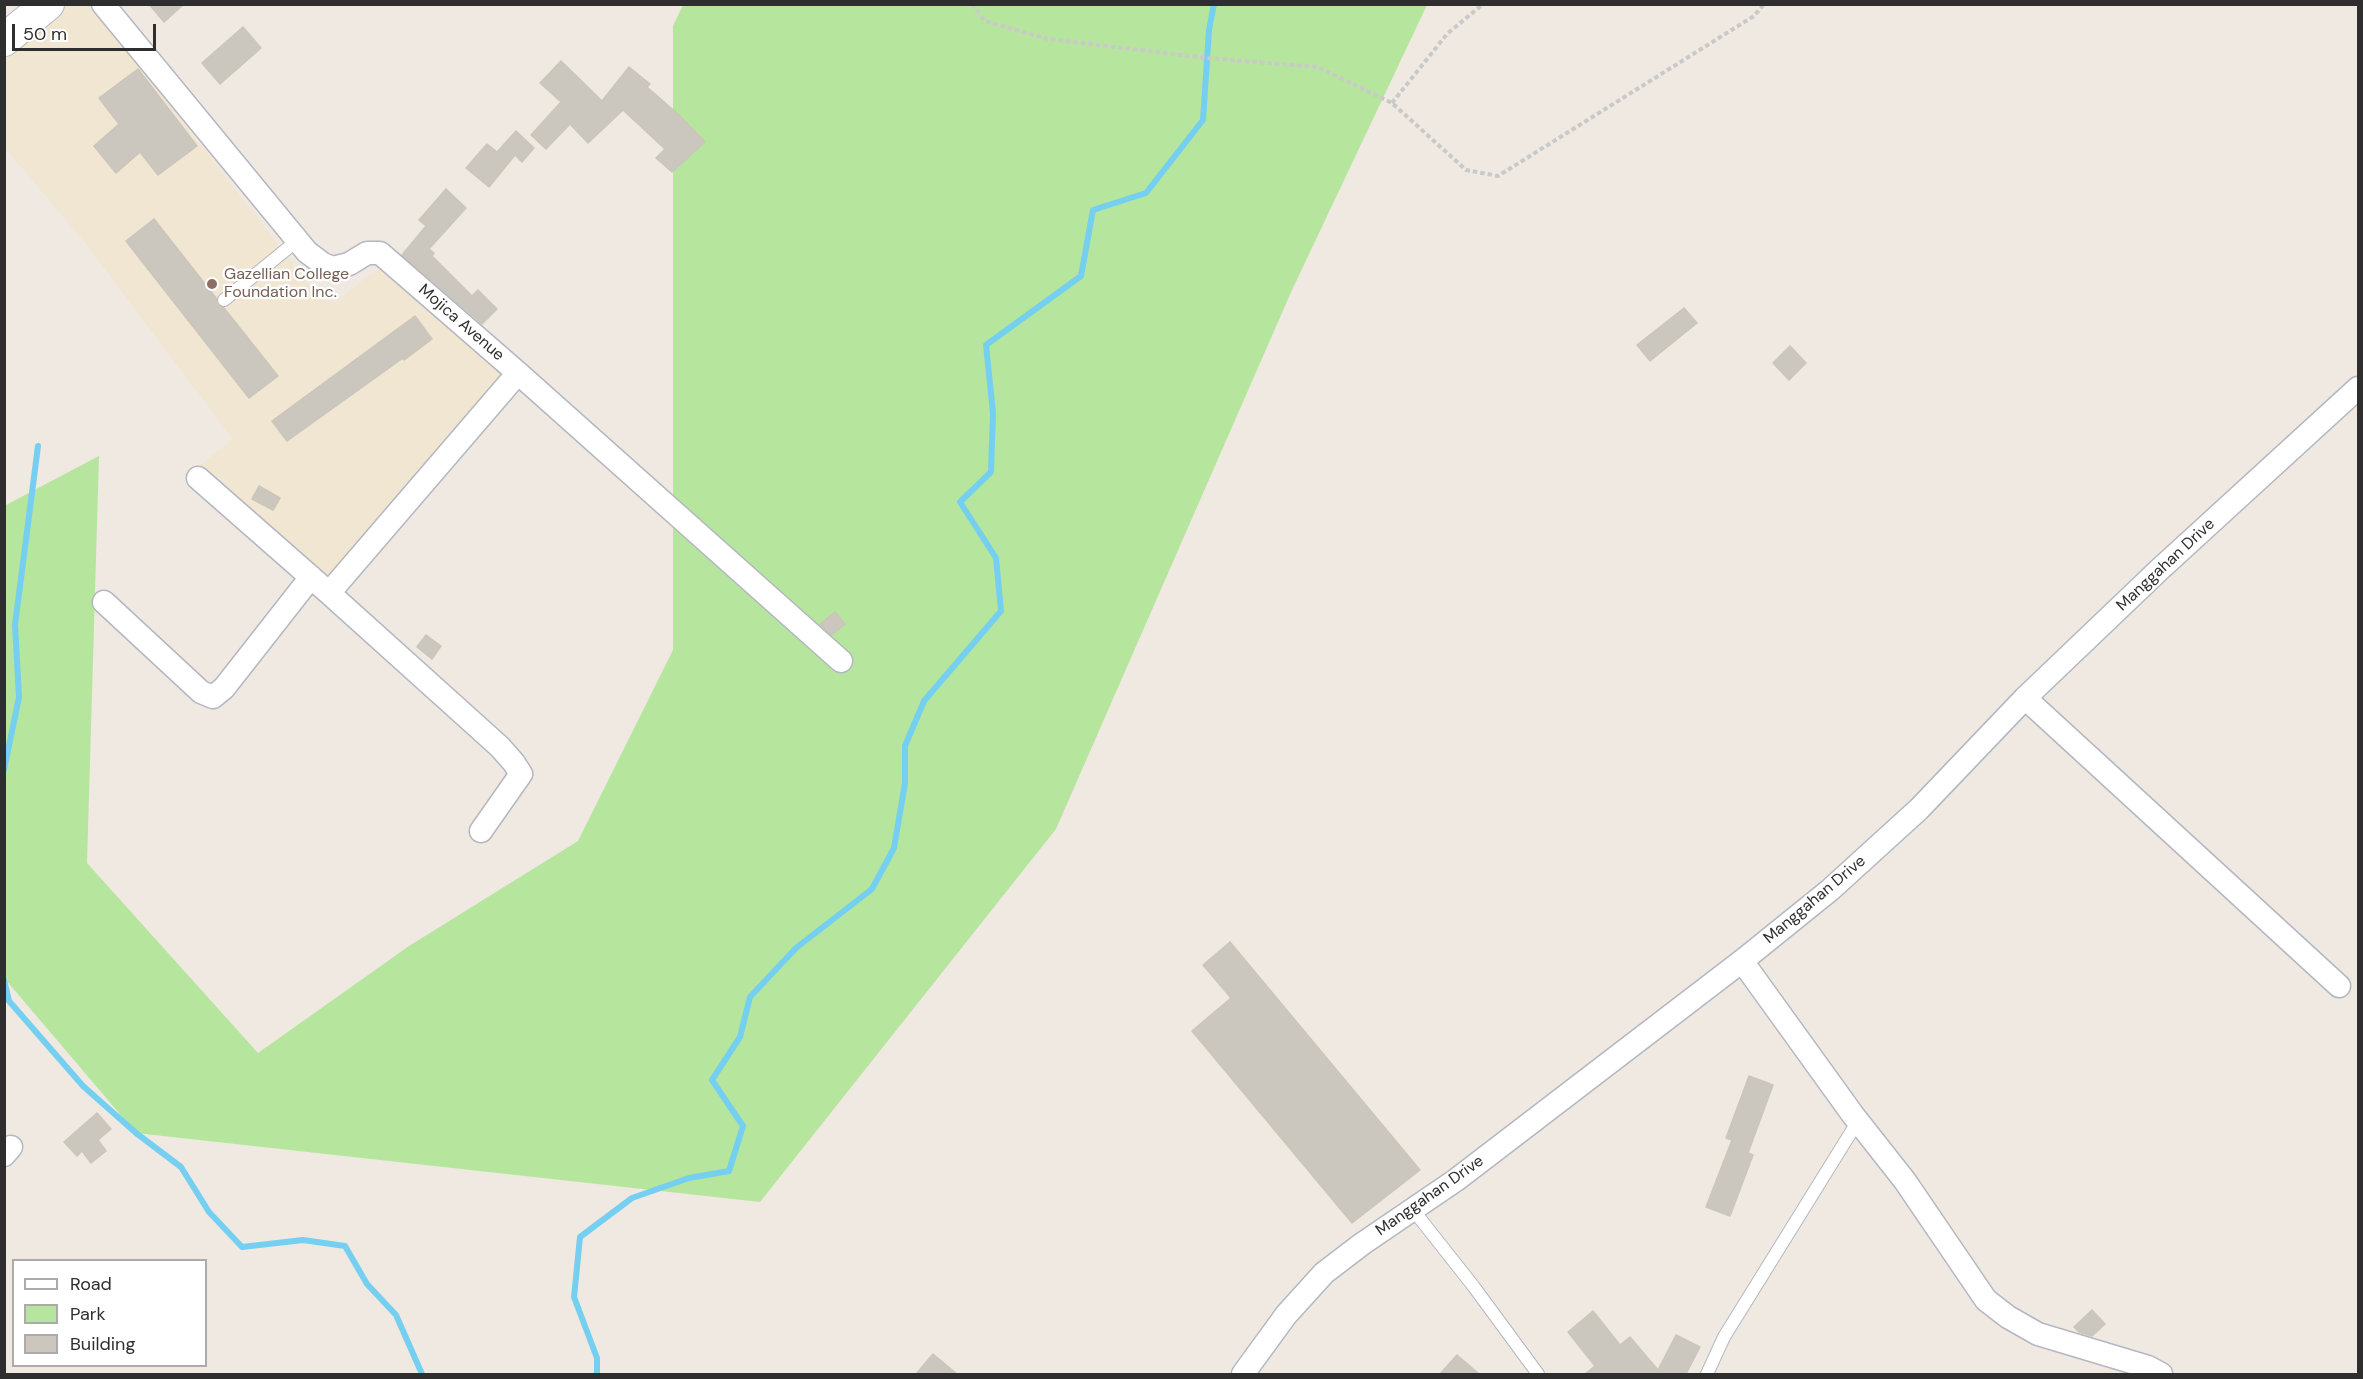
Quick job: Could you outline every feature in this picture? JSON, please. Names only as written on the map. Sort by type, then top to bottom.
[{"type":"main road","points":[[4,40],[48,4]]},
{"type":"street","name":"Mojica Avenue","points":[[103,4],[308,252],[323,264],[333,267],[349,264],[367,253],[380,253],[841,661]]},
{"type":"street","points":[[329,592],[518,373]]},
{"type":"street","name":"Manggahan Drive","points":[[1243,1374],[1286,1315],[1324,1273],[1362,1244],[1414,1211],[1742,962],[1830,890],[1919,809],[2025,698],[2159,570],[2358,388]]},
{"type":"street","points":[[198,478],[329,592],[500,747],[521,774],[481,831]]},
{"type":"street","points":[[104,603],[201,692],[213,697],[224,688],[311,577]]},
{"type":"street","points":[[2025,698],[2339,986]]},
{"type":"street","points":[[1742,962],[1858,1121],[1905,1181],[1986,1300],[2008,1317],[2038,1335],[2148,1367],[2160,1374]]},
{"type":"lane","points":[[224,300],[298,240]]},
{"type":"lane","points":[[1707,1374],[1724,1337],[1858,1121]]},
{"type":"lane","points":[[1414,1211],[1538,1374]]},
{"type":"path","points":[[972,4],[985,21],[1048,39],[1207,58],[1318,67],[1392,103],[1467,170],[1498,176],[1754,16],[1764,4]]},
{"type":"path","points":[[1392,103],[1447,34],[1483,4]]},
{"type":"shaded area","name":"Gazellian College Foundation Inc.","points":[[64,5],[92,5],[318,296],[335,303],[373,272],[382,270],[505,374],[330,580],[200,465],[233,439],[82,239],[5,148],[4,58]]},
{"type":"green space","points":[[683,5],[1427,5],[1292,290],[1056,829],[760,1202],[136,1133],[5,979],[4,506],[99,456],[87,863],[258,1053],[409,946],[578,841],[673,650],[673,26]]},
{"type":"building","points":[[149,4],[184,4],[164,22]]},
{"type":"building","points":[[243,27],[261,48],[220,84],[202,63]]},
{"type":"building","points":[[561,61],[602,101],[629,67],[650,84],[647,87],[705,142],[672,172],[656,158],[665,149],[623,110],[588,143],[570,124],[546,149],[531,135],[561,102],[540,83]]},
{"type":"building","points":[[138,69],[197,146],[158,175],[140,152],[116,173],[94,146],[119,124],[99,98]]},
{"type":"building","points":[[516,131],[534,148],[522,162],[515,155],[489,187],[466,168],[487,144],[497,152]]},
{"type":"building","points":[[446,189],[466,208],[429,249],[434,253],[432,256],[472,296],[478,290],[497,309],[482,324],[402,255],[426,226],[419,220]]},
{"type":"building","points":[[154,219],[216,298],[217,305],[224,308],[278,376],[249,398],[126,241]]},
{"type":"building","points":[[1684,308],[1697,323],[1650,361],[1637,345]]},
{"type":"building","points":[[415,316],[432,339],[287,441],[272,421]]},
{"type":"building","points":[[1790,346],[1806,363],[1789,380],[1773,363]]},
{"type":"building","points":[[259,486],[280,498],[273,510],[252,499]]},
{"type":"building","points":[[835,612],[845,624],[832,635],[820,624]]},
{"type":"building","points":[[426,635],[441,646],[432,659],[417,647]]},
{"type":"building","points":[[1230,942],[1420,1170],[1352,1223],[1192,1031],[1231,998],[1203,965]]},
{"type":"building","points":[[1749,1076],[1773,1085],[1748,1153],[1753,1155],[1730,1216],[1706,1207],[1732,1140],[1726,1138]]},
{"type":"building","points":[[97,1113],[111,1129],[98,1140],[106,1151],[91,1163],[82,1151],[77,1156],[64,1142]]},
{"type":"building","points":[[2092,1310],[2105,1324],[2092,1336],[2079,1332],[2074,1327]]},
{"type":"building","points":[[1593,1311],[1620,1345],[1630,1337],[1658,1370],[1676,1335],[1700,1347],[1686,1374],[1585,1374],[1595,1366],[1568,1332]]},
{"type":"building","points":[[933,1354],[957,1374],[916,1374]]},
{"type":"building","points":[[1457,1355],[1479,1374],[1440,1374]]},
{"type":"waterway","points":[[597,1374],[597,1358],[574,1297],[580,1237],[632,1198],[689,1178],[729,1171],[743,1126],[712,1080],[740,1037],[750,997],[796,948],[872,889],[894,848],[905,783],[905,746],[924,701],[1001,611],[996,558],[960,502],[991,472],[993,413],[986,345],[1081,276],[1093,210],[1146,193],[1203,120],[1209,30],[1214,4]]},
{"type":"waterway","points":[[4,770],[19,697],[15,625],[38,446]]},
{"type":"waterway","points":[[4,980],[9,1001],[83,1086],[136,1133],[181,1167],[209,1212],[242,1247],[303,1240],[345,1246],[367,1284],[396,1315],[422,1374]]},
{"type":"place","name":"Gazellian College Foundation Inc.","points":[[212,284]]}]
